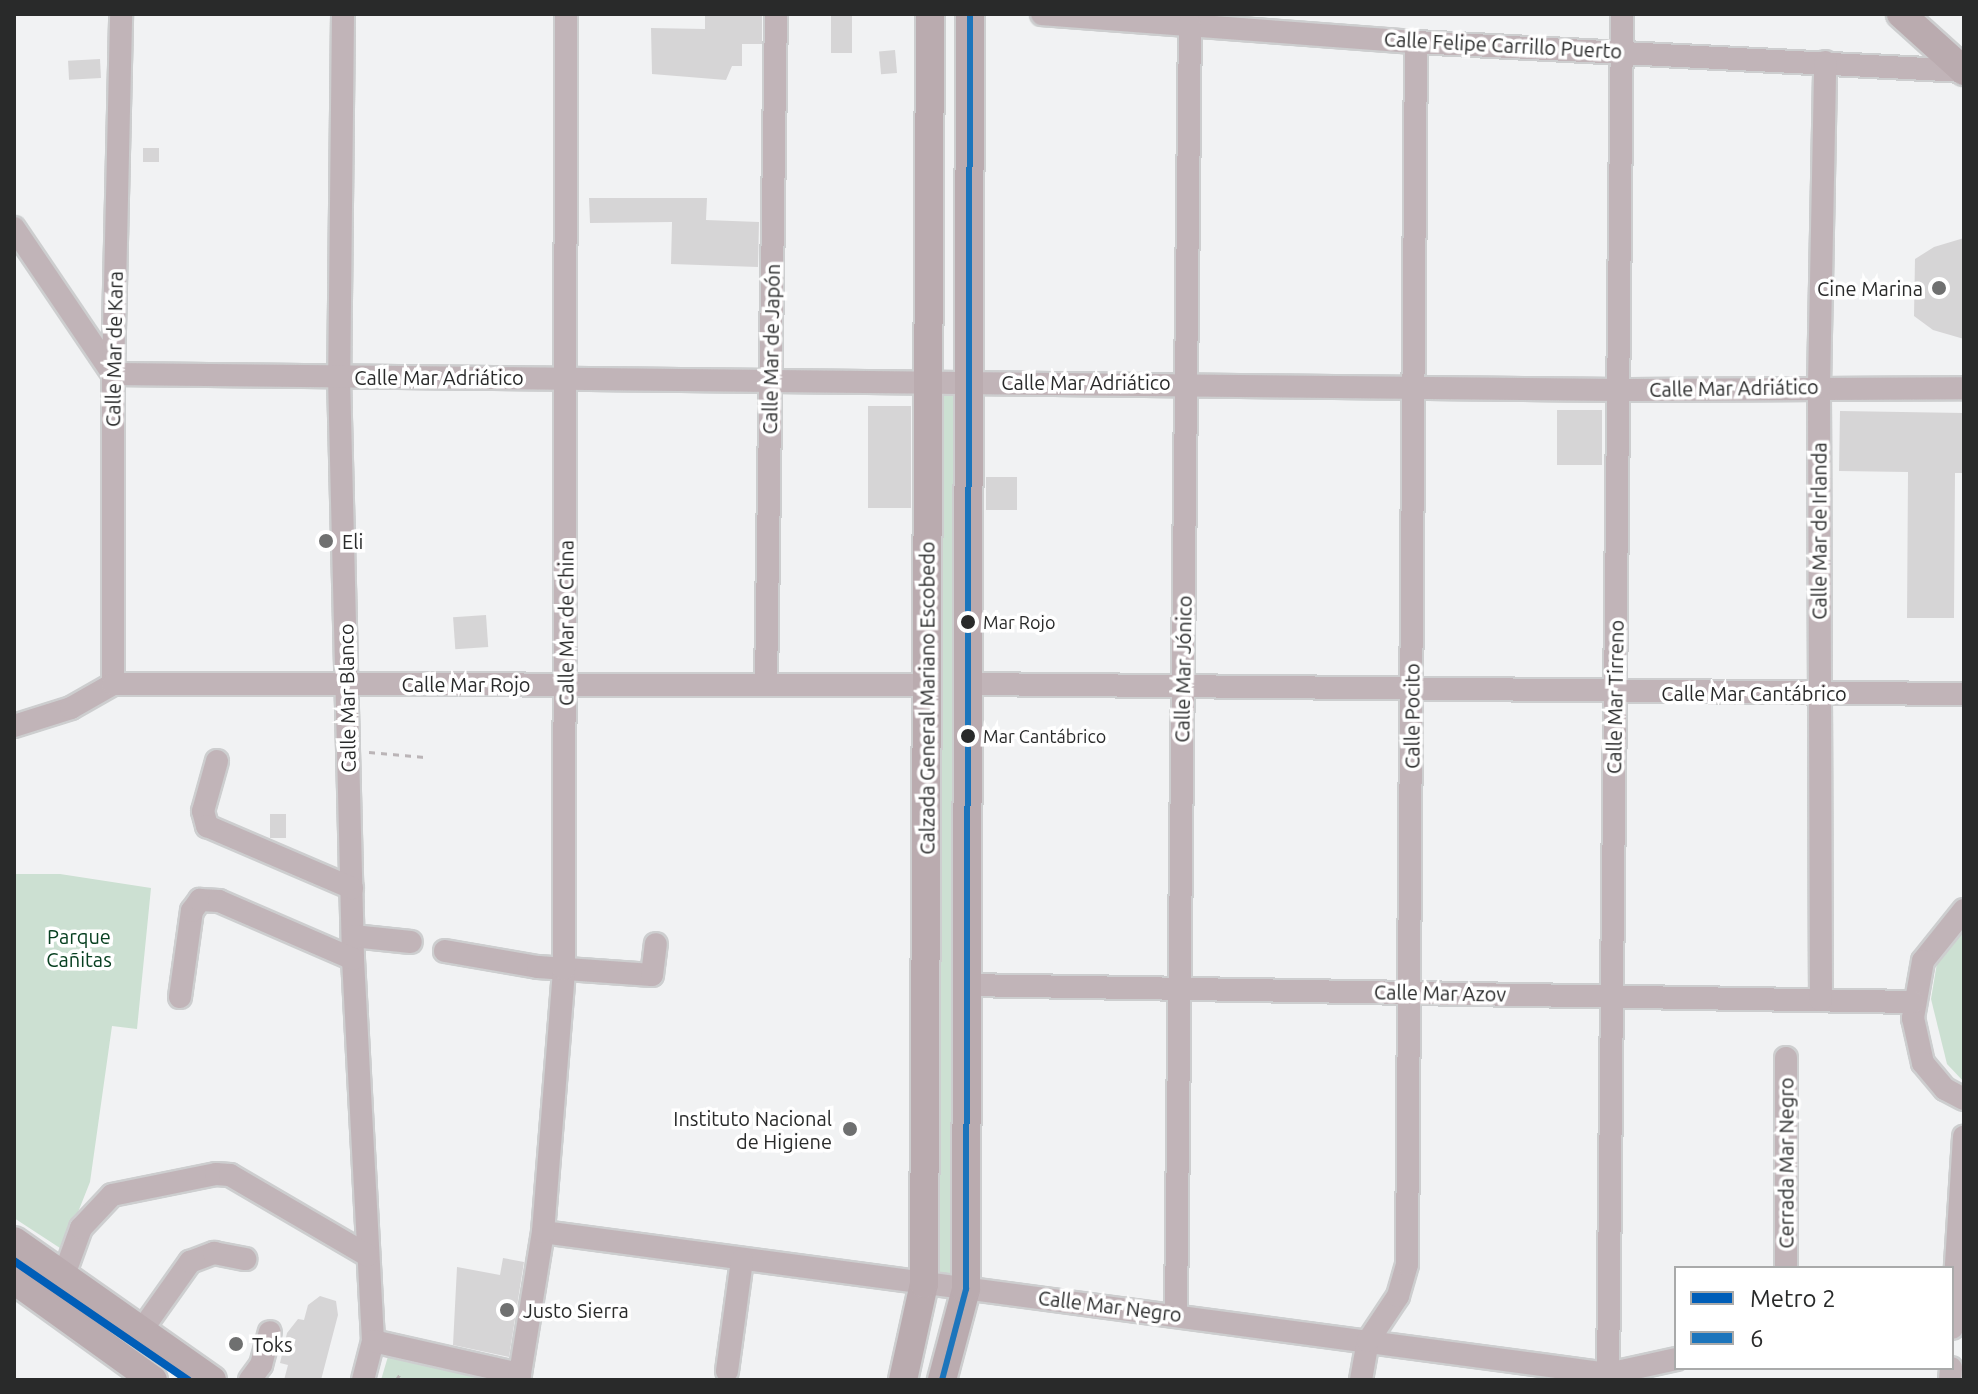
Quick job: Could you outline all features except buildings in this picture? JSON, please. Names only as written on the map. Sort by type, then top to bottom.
[{"type":"main road","name":"Calzada General Mariano Escobedo","points":[[903,1380],[924,1284],[930,14]]},
{"type":"main road","name":"Calzada General Mariano Escobedo","points":[[942,1380],[966,1289],[970,14]]},
{"type":"main road","points":[[1901,14],[1964,71]]},
{"type":"main road","points":[[14,1241],[212,1380]]},
{"type":"main road","points":[[14,1280],[153,1380]]},
{"type":"street","name":"Calle Mar de Kara","points":[[113,684],[113,374],[121,14]]},
{"type":"street","name":"Calle Mar Blanco","points":[[343,14],[339,376],[353,959],[373,1341],[363,1380]]},
{"type":"street","name":"Calle Mar de China","points":[[520,1377],[543,1232],[564,969],[567,684],[566,14]]},
{"type":"street","name":"Calle Mar de Japón","points":[[766,685],[776,14]]},
{"type":"street","name":"Calle Felipe Carrillo Puerto","points":[[1042,14],[1190,25],[1303,24],[1416,42],[1964,71]]},
{"type":"street","name":"Calle Mar Tirreno","points":[[1608,1377],[1608,997],[1616,693],[1622,14]]},
{"type":"street","name":"Calle Mar Jónico","points":[[1176,1313],[1190,25]]},
{"type":"street","name":"Calle Pocito","points":[[1361,1380],[1368,1341],[1398,1296],[1407,1264],[1416,42]]},
{"type":"street","name":"Calle Mar de Irlanda","points":[[1821,1000],[1819,387],[1825,62]]},
{"type":"street","points":[[15,232],[113,374]]},
{"type":"street","name":"Calle Mar Adriático","points":[[113,374],[1413,385],[1618,390],[1964,388]]},
{"type":"street","name":"Calle Mar Rojo","points":[[14,726],[71,708],[113,684],[927,685]]},
{"type":"street","name":"Calle Mar Cantábrico","points":[[968,684],[1183,684],[1616,693],[1964,694]]},
{"type":"street","points":[[217,761],[203,811],[207,826],[352,888]]},
{"type":"street","points":[[180,997],[192,911],[200,900],[219,901],[353,959]]},
{"type":"street","points":[[1964,910],[1927,953],[1913,1002],[1913,1030],[1923,1063],[1945,1089],[1964,1099]]},
{"type":"street","points":[[353,936],[411,942]]},
{"type":"street","points":[[445,951],[564,969],[652,975],[656,944]]},
{"type":"street","name":"Calle Mar Azov","points":[[967,985],[1913,1002]]},
{"type":"street","name":"Cerrada Mar Negro","points":[[1786,1058],[1786,1266]]},
{"type":"street","points":[[1954,1278],[1964,1136]]},
{"type":"street","points":[[64,1275],[81,1228],[95,1208],[112,1195],[216,1174],[230,1175],[367,1255]]},
{"type":"street","name":"Calle Mar Negro","points":[[543,1232],[924,1284],[1176,1313],[1608,1377],[1674,1360]]},
{"type":"street","points":[[141,1330],[198,1270],[189,1260],[214,1253],[245,1259]]},
{"type":"street","points":[[727,1371],[742,1260]]},
{"type":"street","points":[[250,1380],[261,1365],[270,1332]]},
{"type":"street","points":[[373,1341],[520,1377]]},
{"type":"path","points":[[349,751],[425,757]]},
{"type":"green space","points":[[935,389],[963,389],[963,1273],[935,1273]]},
{"type":"green space","name":"Parque Cañitas","points":[[14,874],[60,874],[151,888],[137,1029],[112,1026],[90,1182],[63,1250],[14,1218]]},
{"type":"green space","points":[[1964,924],[1964,1082],[1947,1064],[1931,999],[1937,963]]},
{"type":"green space","points":[[389,1353],[504,1380],[381,1380]]},
{"type":"metro line","name":"2","points":[[14,1261],[188,1380]]},
{"type":"transit line","name":"6","points":[[942,1380],[966,1289],[970,14]]},
{"type":"place","name":"Cine Marina","points":[[1939,288]]},
{"type":"place","name":"Eli","points":[[326,541]]},
{"type":"place","name":"Mar Rojo","points":[[968,622]]},
{"type":"place","name":"Mar Cantábrico","points":[[968,736]]},
{"type":"place","name":"Instituto Nacional de Higiene","points":[[850,1129]]},
{"type":"place","name":"Justo Sierra","points":[[507,1310]]},
{"type":"place","name":"Toks","points":[[236,1344]]}]
